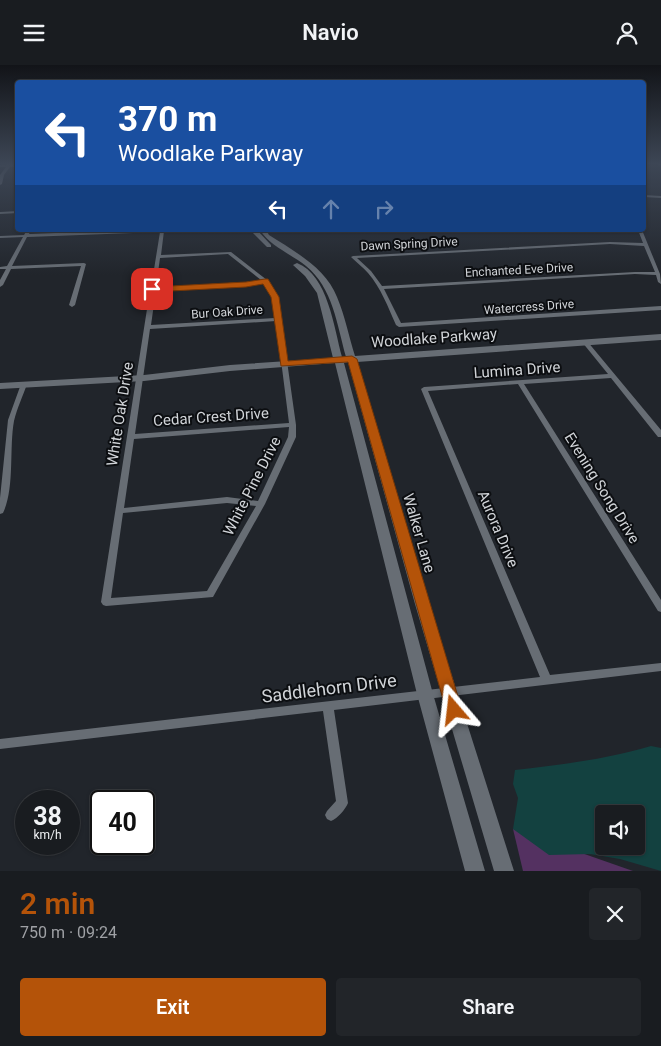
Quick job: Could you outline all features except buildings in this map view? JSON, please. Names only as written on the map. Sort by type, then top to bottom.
[{"type":"street","points":[[0,213],[15,212]]},
{"type":"street","points":[[0,285],[28,232]]},
{"type":"street","points":[[0,237],[117,232]]},
{"type":"street","name":"White Oak Drive","points":[[106,602],[162,232]]},
{"type":"street","points":[[255,232],[268,245],[308,274],[321,293],[425,695],[474,871]]},
{"type":"street","name":"Walker Lane","points":[[264,232],[267,236],[309,265],[328,286],[333,295],[449,692],[504,871]]},
{"type":"street","points":[[641,232],[661,282]]},
{"type":"street","name":"Dawn Spring Drive","points":[[381,288],[376,278],[367,268],[353,257],[610,243],[646,245]]},
{"type":"street","name":"White Pine Drive","points":[[106,602],[210,594],[261,504],[292,437],[293,425],[275,297],[265,281],[229,253],[158,257]]},
{"type":"street","points":[[0,268],[84,264],[72,305]]},
{"type":"street","name":"Enchanted Eve Drive","points":[[381,288],[625,273],[658,274]]},
{"type":"street","points":[[152,289],[246,284],[265,281]]},
{"type":"street","name":"Watercress Drive","points":[[381,288],[399,325],[661,309]]},
{"type":"street","name":"Bur Oak Drive","points":[[147,327],[278,319]]},
{"type":"street","name":"Woodlake Parkway","points":[[0,386],[139,378],[284,364],[661,337]]},
{"type":"street","points":[[585,342],[661,435]]},
{"type":"street","name":"Lumina Drive","points":[[424,389],[612,376]]},
{"type":"street","name":"Evening Song Drive","points":[[520,383],[661,608]]},
{"type":"street","points":[[0,511],[4,498],[11,420],[24,384]]},
{"type":"street","name":"Aurora Drive","points":[[424,389],[547,680]]},
{"type":"street","name":"Cedar Crest Drive","points":[[130,437],[293,425]]},
{"type":"street","points":[[119,511],[227,500],[261,504]]},
{"type":"street","name":"Saddlehorn Drive","points":[[0,744],[661,667]]},
{"type":"street","points":[[328,706],[342,803],[330,815]]},
{"type":"shaded area","points":[[651,746],[661,748],[661,871],[620,859],[596,855],[645,855],[645,805],[595,805],[595,855],[549,855],[513,829],[518,798],[513,784],[515,770],[618,755]]},
{"type":"shaded area","points":[[513,829],[633,871],[523,871]]},
{"type":"route","points":[[152,289],[246,284],[265,281],[275,297],[284,364],[352,359],[454,710]]}]
